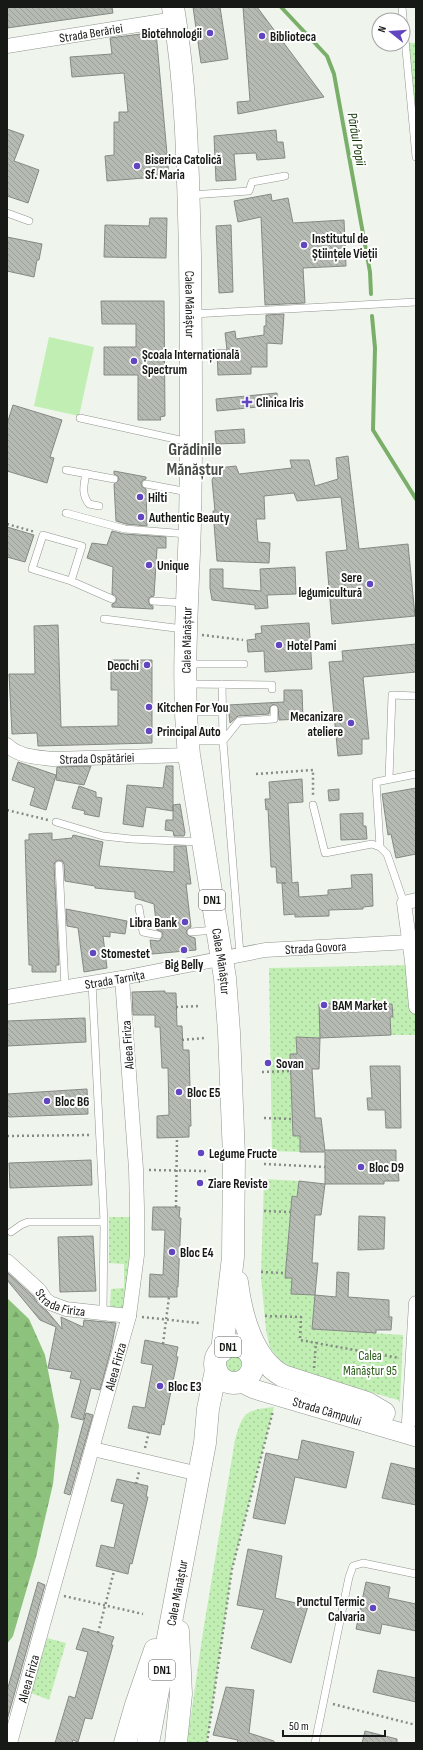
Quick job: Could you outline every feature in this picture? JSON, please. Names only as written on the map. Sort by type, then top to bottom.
[{"type":"main road","name":"Calea Mănăștur","points":[[174,13],[184,100],[189,196],[191,314],[190,492],[187,603],[192,632],[186,674],[186,712],[189,748],[217,930],[231,956],[229,1032],[233,1117],[233,1264],[238,1317],[253,1365],[247,1378],[239,1382],[223,1400],[217,1413],[202,1458]]},
{"type":"main road","name":"Calea Mănăștur","points":[[148,1743],[202,1458],[208,1409],[219,1360],[233,1264]]},
{"type":"main road","points":[[233,1264],[240,1301],[251,1335],[257,1348],[272,1368],[283,1376],[367,1403],[384,1413]]},
{"type":"main road","points":[[202,1458],[206,1387],[233,1264]]},
{"type":"main road","name":"DN1","points":[[239,1382],[224,1380],[219,1360],[230,1346],[244,1348],[250,1355]]},
{"type":"main road","name":"Strada Câmpului","points":[[250,1355],[265,1374],[277,1382],[384,1413],[414,1428]]},
{"type":"main road","name":"Strada Câmpului","points":[[239,1382],[254,1389],[414,1428]]},
{"type":"main road","points":[[125,1743],[148,1669],[176,1596]]},
{"type":"main road","points":[[176,1596],[181,1694],[176,1743]]},
{"type":"street","name":"Strada Berăriei","points":[[7,46],[174,13]]},
{"type":"street","name":"Strada Ospătăriei","points":[[7,746],[13,751],[33,757],[53,759],[189,748]]},
{"type":"street","points":[[410,901],[410,942],[414,961],[416,1007]]},
{"type":"street","name":"Strada Govora","points":[[231,956],[265,950],[410,942]]},
{"type":"street","name":"Strada Tarnița","points":[[7,997],[122,978],[231,956]]},
{"type":"street","name":"Aleea Firiza","points":[[10,1743],[129,1316],[137,1255],[136,1169],[122,978]]},
{"type":"street","name":"Strada Firiza","points":[[7,1261],[40,1290],[50,1303],[66,1309],[129,1316]]},
{"type":"street","points":[[414,1428],[416,1303]]},
{"type":"street","points":[[93,1449],[202,1458]]},
{"type":"lane","points":[[402,7],[416,157]]},
{"type":"lane","points":[[189,196],[249,191],[252,182],[285,176]]},
{"type":"lane","points":[[7,213],[29,220]]},
{"type":"lane","points":[[191,314],[416,302]]},
{"type":"lane","points":[[80,418],[190,442]]},
{"type":"lane","points":[[66,470],[114,479]]},
{"type":"lane","points":[[86,474],[83,492],[85,498],[89,504],[99,506]]},
{"type":"lane","points":[[146,484],[190,492]]},
{"type":"lane","points":[[66,513],[124,529],[189,534]]},
{"type":"lane","points":[[71,581],[82,546],[43,535],[32,569],[71,581],[112,600]]},
{"type":"lane","points":[[153,601],[187,603]]},
{"type":"lane","points":[[104,619],[192,632]]},
{"type":"lane","points":[[186,674],[244,664]]},
{"type":"lane","points":[[186,674],[222,684],[272,685],[272,689]]},
{"type":"lane","points":[[222,684],[231,956]]},
{"type":"lane","points":[[389,779],[392,695],[416,696]]},
{"type":"lane","points":[[189,748],[223,741],[239,721],[274,719],[274,709]]},
{"type":"lane","points":[[186,712],[223,712]]},
{"type":"lane","points":[[380,847],[376,782],[416,774]]},
{"type":"lane","points":[[313,805],[325,853],[372,844],[380,847],[387,854],[410,901]]},
{"type":"lane","points":[[56,822],[103,836],[131,839],[203,842]]},
{"type":"lane","points":[[59,865],[65,987]]},
{"type":"lane","points":[[140,908],[143,932],[158,935]]},
{"type":"lane","points":[[191,932],[217,930]]},
{"type":"lane","points":[[92,983],[104,1222],[103,1313]]},
{"type":"lane","points":[[11,1232],[28,1222],[104,1222]]},
{"type":"lane","points":[[315,1743],[349,1577],[353,1566],[363,1563],[416,1574]]},
{"type":"path","points":[[7,524],[43,535]]},
{"type":"path","points":[[192,632],[242,640]]},
{"type":"path","points":[[256,774],[313,770],[313,805]]},
{"type":"path","points":[[7,810],[56,822]]},
{"type":"path","points":[[176,1007],[202,1006]]},
{"type":"path","points":[[182,1040],[204,1038]]},
{"type":"path","points":[[262,1072],[291,1071]]},
{"type":"path","points":[[264,1118],[292,1119]]},
{"type":"path","points":[[7,1136],[100,1135]]},
{"type":"path","points":[[176,1207],[178,1137]]},
{"type":"path","points":[[264,1164],[325,1166]]},
{"type":"path","points":[[136,1169],[206,1171]]},
{"type":"path","points":[[264,1211],[290,1212]]},
{"type":"path","points":[[261,1272],[285,1273]]},
{"type":"path","points":[[163,1344],[169,1297]]},
{"type":"path","points":[[129,1316],[199,1323]]},
{"type":"path","points":[[265,1316],[301,1318],[300,1340],[400,1359]]},
{"type":"path","points":[[314,1370],[316,1344]]},
{"type":"path","points":[[207,1743],[232,1569],[274,1407]]},
{"type":"path","points":[[98,1633],[114,1570]]},
{"type":"path","points":[[52,1593],[143,1614]]},
{"type":"path","points":[[323,1702],[416,1725]]},
{"type":"green space","points":[[411,43],[416,43],[416,157],[406,52],[411,52]]},
{"type":"green space","points":[[49,337],[94,347],[79,416],[34,406]]},
{"type":"green space","points":[[413,965],[416,1035],[391,1035],[390,1017],[393,1017],[392,1004],[379,1004],[378,1001],[319,1004],[320,1038],[296,1037],[297,1054],[290,1054],[293,1136],[300,1136],[300,1152],[272,1151],[269,968]]},
{"type":"green space","name":"Calea Mănăștur 95","points":[[264,1179],[299,1181],[297,1197],[292,1196],[285,1277],[292,1278],[291,1294],[315,1295],[312,1329],[403,1335],[400,1403],[398,1400],[294,1370],[281,1361],[270,1348],[266,1330],[261,1277]]},
{"type":"green space","points":[[109,1217],[132,1217],[128,1308],[110,1308],[111,1289],[124,1288],[124,1264],[109,1263]]},
{"type":"green space","points":[[7,1298],[29,1319],[45,1355],[59,1426],[53,1484],[36,1557],[13,1636],[7,1644]]},
{"type":"green space","points":[[232,1349],[241,1351],[246,1355],[249,1361],[246,1374],[241,1378],[234,1380],[225,1377],[220,1358]]},
{"type":"green space","points":[[274,1407],[232,1569],[207,1743],[187,1743],[203,1632],[235,1440],[240,1423],[247,1414],[257,1409]]},
{"type":"green space","points":[[47,1638],[66,1643],[49,1700],[31,1693]]},
{"type":"building","points":[[7,7],[112,7],[113,13],[7,28]]},
{"type":"building","name":"Biotehnologii","points":[[193,7],[220,7],[228,59],[201,63]]},
{"type":"building","name":"Biblioteca","points":[[243,7],[257,7],[324,97],[238,114],[237,102],[250,101]]},
{"type":"building","points":[[156,32],[169,176],[107,181],[105,156],[114,155],[114,122],[119,122],[119,112],[128,112],[124,73],[72,77],[70,57],[112,54],[110,38]]},
{"type":"building","points":[[7,129],[24,135],[14,161],[39,170],[28,203],[7,196]]},
{"type":"building","points":[[276,130],[277,142],[283,142],[285,158],[257,160],[256,153],[234,154],[236,180],[216,181],[214,136]]},
{"type":"building","name":"Institutul de Științele Vieții","points":[[271,194],[272,201],[288,198],[293,223],[344,220],[346,266],[303,268],[305,303],[265,305],[261,217],[238,222],[234,201]]},
{"type":"building","points":[[150,218],[167,218],[166,258],[104,257],[105,225],[149,226]]},
{"type":"building","points":[[231,225],[233,292],[219,293],[216,226]]},
{"type":"building","points":[[7,237],[42,244],[34,277],[7,271]]},
{"type":"building","name":"Școala Internațională Spectrum","points":[[101,301],[164,301],[165,416],[160,417],[161,420],[138,420],[138,375],[104,375],[104,347],[136,347],[136,324],[102,324]]},
{"type":"building","points":[[284,314],[282,344],[267,343],[267,367],[251,367],[251,374],[218,375],[217,350],[227,350],[225,333],[235,331],[236,339],[264,335],[266,315]]},
{"type":"building","name":"Clinica Iris","points":[[277,393],[278,405],[217,411],[216,399]]},
{"type":"building","points":[[13,405],[62,420],[50,457],[54,458],[47,483],[7,471],[7,424]]},
{"type":"building","points":[[244,429],[245,443],[216,444],[215,431]]},
{"type":"building","points":[[348,456],[359,549],[408,544],[415,616],[332,624],[326,552],[347,550],[341,497],[297,501],[294,493],[264,496],[265,519],[256,519],[258,542],[270,543],[269,563],[217,561],[212,480],[218,468],[236,466],[239,474],[292,468],[290,460],[309,460],[315,486],[338,479],[336,458]]},
{"type":"building","points":[[114,471],[146,477],[146,479],[141,483],[142,487],[146,489],[147,526],[126,524],[116,521],[114,484],[119,480],[118,476],[114,474]]},
{"type":"building","points":[[7,527],[34,535],[25,562],[7,557]]},
{"type":"building","points":[[112,531],[124,534],[166,537],[166,548],[157,548],[154,596],[150,597],[148,600],[150,605],[153,606],[153,609],[112,607],[112,604],[115,603],[117,599],[112,594],[113,567],[87,558],[92,543],[107,545]]},
{"type":"building","points":[[295,567],[296,594],[267,595],[268,608],[255,609],[255,605],[212,600],[210,588],[210,569],[223,569],[223,588],[261,591],[260,569]]},
{"type":"building","name":"Hotel Pami","points":[[309,623],[312,669],[265,672],[264,651],[248,652],[247,640],[256,639],[255,634],[262,633],[261,626]]},
{"type":"building","points":[[58,625],[61,727],[118,726],[118,690],[111,690],[111,660],[152,660],[152,743],[38,746],[37,733],[12,734],[9,674],[35,674],[34,626]]},
{"type":"building","name":"Mecanizare ateliere","points":[[416,644],[416,672],[363,677],[369,739],[362,739],[362,754],[338,756],[329,662],[343,661],[342,651]]},
{"type":"building","points":[[284,690],[302,690],[303,719],[279,720],[278,707],[274,704],[270,707],[269,714],[238,716],[230,723],[228,705],[284,702]]},
{"type":"building","points":[[18,762],[56,775],[46,810],[30,805],[35,788],[12,780]]},
{"type":"building","points":[[91,766],[84,785],[56,780],[57,767]]},
{"type":"building","points":[[166,766],[173,766],[173,811],[146,807],[143,827],[123,824],[127,785],[163,788]]},
{"type":"building","points":[[302,779],[303,802],[288,803],[292,883],[298,882],[299,897],[328,895],[328,890],[352,888],[351,875],[372,874],[373,906],[363,907],[363,909],[329,910],[329,916],[295,917],[295,914],[284,915],[282,883],[277,883],[276,867],[271,867],[268,809],[266,810],[265,799],[270,799],[269,782]]},
{"type":"building","points":[[79,786],[96,792],[96,797],[102,798],[99,817],[84,814],[85,811],[72,808]]},
{"type":"building","points":[[416,788],[416,854],[396,858],[391,834],[388,835],[382,794]]},
{"type":"building","points":[[339,789],[339,800],[329,801],[328,790]]},
{"type":"building","points":[[180,804],[185,833],[184,836],[174,836],[173,831],[165,830],[166,820],[173,820],[173,805]]},
{"type":"building","points":[[363,813],[363,826],[366,826],[367,839],[341,840],[340,814]]},
{"type":"building","points":[[52,833],[52,840],[72,838],[73,835],[103,842],[99,866],[174,872],[174,846],[186,846],[191,884],[186,884],[191,927],[186,933],[195,938],[196,950],[152,954],[150,940],[159,941],[163,936],[162,932],[157,930],[154,904],[135,898],[135,892],[95,888],[95,886],[65,881],[64,864],[62,861],[58,860],[54,865],[59,965],[56,965],[56,972],[32,972],[32,965],[29,965],[25,840],[29,840],[29,834]]},
{"type":"building","points":[[66,909],[127,921],[125,934],[110,932],[110,937],[103,936],[107,968],[84,972],[78,928],[67,926]]},
{"type":"building","name":"Bloc E5","points":[[165,991],[165,993],[176,993],[177,1026],[182,1026],[183,1050],[189,1050],[191,1126],[189,1126],[189,1137],[157,1138],[157,1116],[169,1115],[168,1068],[162,1068],[160,1027],[155,1027],[155,1015],[133,1015],[132,992]]},
{"type":"building","points":[[378,1001],[379,1004],[392,1004],[393,1017],[390,1017],[391,1035],[320,1038],[319,1004]]},
{"type":"building","points":[[85,1018],[86,1042],[7,1046],[7,1021]]},
{"type":"building","points":[[296,1037],[320,1038],[319,1069],[312,1069],[315,1118],[321,1118],[325,1151],[396,1150],[396,1168],[398,1168],[399,1181],[384,1181],[384,1184],[325,1184],[325,1152],[300,1152],[300,1136],[293,1136],[290,1054],[297,1054]]},
{"type":"building","points":[[370,1066],[400,1066],[401,1128],[386,1128],[385,1110],[368,1110],[367,1098],[372,1098]]},
{"type":"building","name":"Bloc B6","points":[[87,1089],[88,1114],[9,1117],[7,1115],[7,1094]]},
{"type":"building","points":[[91,1160],[92,1185],[10,1188],[9,1163]]},
{"type":"building","points":[[299,1181],[325,1184],[321,1215],[315,1215],[312,1263],[318,1263],[315,1295],[291,1294],[292,1278],[285,1278],[292,1196],[297,1197]]},
{"type":"building","name":"Bloc E4","points":[[153,1207],[180,1207],[179,1218],[181,1218],[177,1297],[149,1297],[150,1274],[163,1275],[165,1230],[152,1230]]},
{"type":"building","points":[[359,1216],[385,1217],[384,1249],[358,1250]]},
{"type":"building","points":[[93,1236],[96,1291],[60,1292],[58,1237]]},
{"type":"building","points":[[7,1272],[33,1296],[38,1304],[47,1311],[62,1329],[61,1317],[83,1327],[84,1320],[116,1323],[100,1390],[91,1388],[83,1420],[71,1417],[81,1380],[70,1378],[72,1372],[48,1368],[56,1327],[40,1320],[7,1280]]},
{"type":"building","points":[[337,1272],[349,1273],[348,1297],[389,1300],[389,1317],[392,1317],[391,1330],[376,1330],[376,1333],[312,1329],[315,1295],[336,1297]]},
{"type":"building","name":"Bloc E3","points":[[145,1340],[178,1347],[176,1356],[178,1357],[164,1425],[162,1424],[160,1435],[128,1428],[133,1406],[145,1408],[153,1365],[141,1363]]},
{"type":"building","points":[[86,1413],[93,1415],[70,1495],[64,1493]]},
{"type":"building","points":[[302,1440],[354,1452],[346,1488],[295,1477],[285,1524],[253,1518],[266,1453],[298,1460]]},
{"type":"building","points":[[391,1463],[416,1469],[416,1505],[382,1498]]},
{"type":"building","points":[[117,1479],[148,1486],[146,1497],[148,1497],[132,1564],[130,1563],[128,1574],[96,1566],[101,1545],[114,1548],[124,1504],[111,1501]]},
{"type":"building","points":[[248,1549],[282,1556],[275,1598],[308,1606],[291,1663],[251,1648],[264,1610],[237,1605]]},
{"type":"building","points":[[38,1582],[45,1585],[7,1720],[7,1691]]},
{"type":"building","points":[[366,1582],[390,1587],[388,1598],[416,1604],[416,1631],[382,1624],[380,1634],[356,1629]]},
{"type":"building","points":[[83,1628],[114,1637],[111,1645],[113,1645],[92,1719],[85,1718],[78,1742],[73,1740],[72,1743],[55,1743],[69,1696],[75,1698],[88,1652],[76,1649]]},
{"type":"building","points":[[378,1670],[416,1678],[416,1702],[373,1692]]},
{"type":"building","points":[[226,1687],[254,1690],[249,1733],[274,1741],[274,1743],[237,1743],[238,1740],[213,1735]]},
{"type":"building","points":[[365,1731],[397,1739],[397,1743],[362,1743]]},
{"type":"waterway","name":"Pârâul Popii","points":[[281,7],[327,56],[334,74],[370,272],[371,294]]},
{"type":"waterway","name":"Pârâul Popii","points":[[372,316],[375,348],[373,430],[416,499]]},
{"type":"place","name":"Biotehnologii","points":[[210,33]]},
{"type":"place","name":"Biblioteca","points":[[262,36]]},
{"type":"place","name":"Biserica Catolică Sf. Maria","points":[[137,166]]},
{"type":"place","name":"Institutul de Științele Vieții","points":[[304,245]]},
{"type":"place","name":"Școala Internațională Spectrum","points":[[134,361]]},
{"type":"place","name":"Clinica Iris","points":[[247,402]]},
{"type":"place","name":"Hilti","points":[[140,497]]},
{"type":"place","name":"Authentic Beauty","points":[[141,517]]},
{"type":"place","name":"Unique","points":[[149,565]]},
{"type":"place","name":"Sere legumicultură","points":[[370,584]]},
{"type":"place","name":"Hotel Pami","points":[[279,645]]},
{"type":"place","name":"Deochi","points":[[147,665]]},
{"type":"place","name":"Kitchen For You","points":[[149,707]]},
{"type":"place","name":"Mecanizare ateliere","points":[[351,723]]},
{"type":"place","name":"Principal Auto","points":[[149,731]]},
{"type":"place","name":"Libra Bank","points":[[185,922]]},
{"type":"place","name":"Big Belly","points":[[184,950]]},
{"type":"place","name":"Stomestet","points":[[93,953]]},
{"type":"place","name":"BAM Market","points":[[324,1005]]},
{"type":"place","name":"Sovan","points":[[268,1063]]},
{"type":"place","name":"Bloc E5","points":[[179,1092]]},
{"type":"place","name":"Bloc B6","points":[[47,1101]]},
{"type":"place","name":"Legume Fructe","points":[[201,1153]]},
{"type":"place","name":"Bloc D9","points":[[361,1167]]},
{"type":"place","name":"Ziare Reviste","points":[[200,1183]]},
{"type":"place","name":"Bloc E4","points":[[172,1252]]},
{"type":"place","name":"Bloc E3","points":[[160,1386]]},
{"type":"place","name":"Punctul Termic Calvaria","points":[[373,1608]]},
{"type":"district","name":"Grădinile Mănăștur","points":[[195,459]]}]
